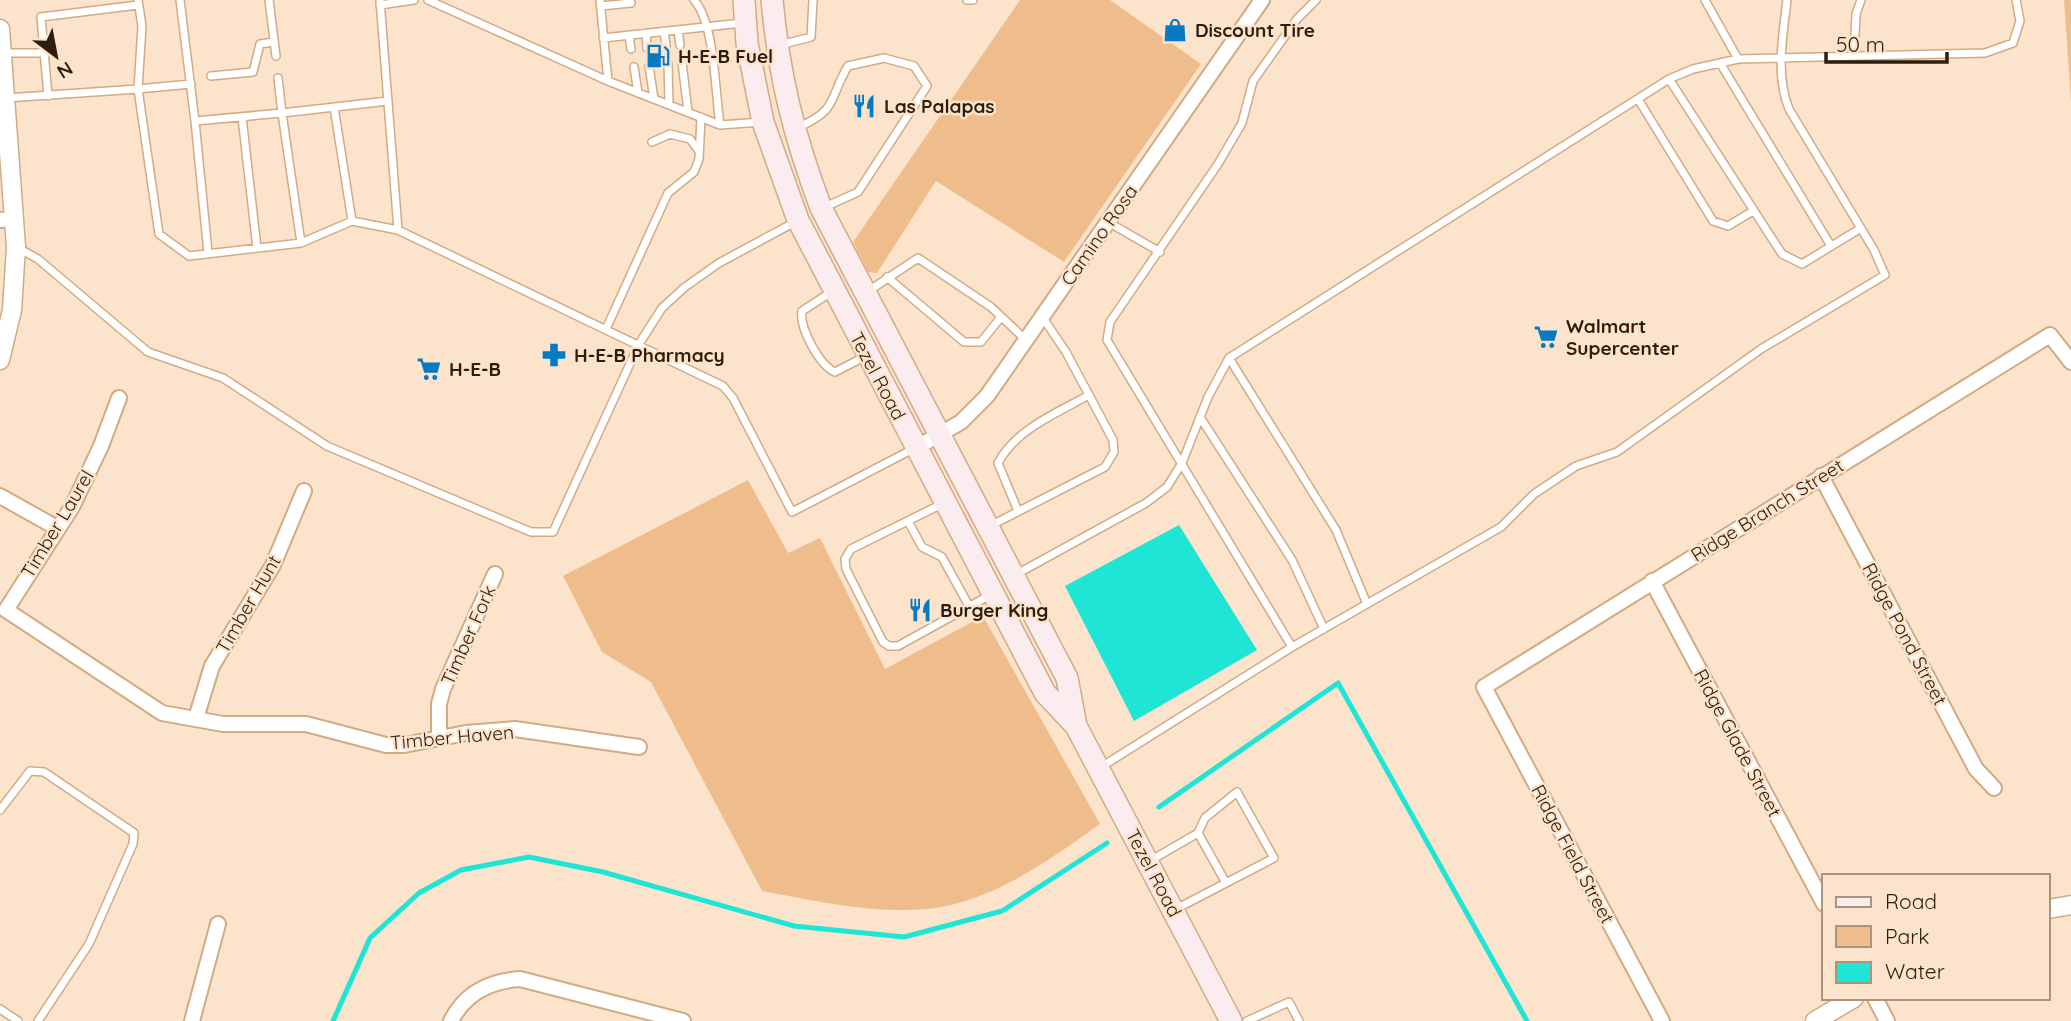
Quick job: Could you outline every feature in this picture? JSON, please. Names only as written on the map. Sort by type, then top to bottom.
[{"type":"main road","name":"Tezel Road","points":[[744,0],[747,43],[763,122],[798,220],[1045,693],[1076,726],[1231,1021]]},
{"type":"main road","name":"Tezel Road","points":[[772,0],[776,46],[793,129],[821,208],[1067,678],[1076,726]]},
{"type":"street","name":"Camino Rosa","points":[[916,448],[939,436],[977,409],[1262,0]]},
{"type":"street","points":[[0,29],[5,99],[7,220],[16,247],[12,310],[0,360]]},
{"type":"street","points":[[798,220],[821,208]]},
{"type":"street","name":"Ridge Branch Street","points":[[1484,687],[2050,335],[2071,362]]},
{"type":"street","name":"Timber Laurel","points":[[5,610],[86,481],[119,398]]},
{"type":"street","name":"Ridge Pond Street","points":[[1821,476],[1976,769],[1994,788]]},
{"type":"street","name":"Timber Hunt","points":[[196,718],[212,666],[273,565],[304,491]]},
{"type":"street","points":[[0,496],[57,528]]},
{"type":"street","name":"Timber Fork","points":[[439,738],[439,704],[443,689],[495,574]]},
{"type":"street","name":"Ridge Glade Street","points":[[1652,582],[1822,900]]},
{"type":"street","name":"Timber Haven","points":[[5,610],[162,713],[223,724],[306,724],[386,745],[404,745],[466,733],[515,729],[639,747]]},
{"type":"street","name":"Ridge Field Street","points":[[1484,687],[1662,1021]]},
{"type":"street","points":[[2050,909],[2071,905]]},
{"type":"street","points":[[192,1021],[218,924]]},
{"type":"street","points":[[451,1021],[459,1005],[474,992],[501,981],[520,979],[655,1018],[683,1021]]},
{"type":"street","points":[[1815,1021],[1851,1000]]},
{"type":"street","points":[[1876,1000],[1886,1021]]},
{"type":"lane","points":[[180,0],[208,253]]},
{"type":"lane","points":[[269,0],[276,56]]},
{"type":"lane","points":[[398,230],[380,2],[414,0]]},
{"type":"lane","points":[[428,0],[608,81],[720,125],[763,122]]},
{"type":"lane","points":[[694,0],[702,9],[706,27],[720,125]]},
{"type":"lane","points":[[776,46],[811,37],[813,0]]},
{"type":"lane","points":[[967,0],[973,0]]},
{"type":"lane","points":[[1292,647],[1107,340],[1110,322],[1160,252],[1242,123],[1253,81],[1297,19],[1316,0]]},
{"type":"lane","points":[[1705,0],[1738,59]]},
{"type":"lane","points":[[1099,769],[1292,647],[1501,527],[1534,494],[1576,466],[1617,452],[1760,349],[1885,275],[1861,228],[1789,109],[1782,91],[1781,59],[1787,0]]},
{"type":"lane","points":[[1854,54],[1856,14],[1861,0]]},
{"type":"lane","points":[[1014,576],[1146,503],[1167,486],[1182,463],[1228,358],[1669,79],[1693,69],[1738,59],[1854,54],[1985,53],[2013,43],[2020,21],[2016,0]]},
{"type":"lane","points":[[48,96],[41,17],[138,2],[142,26],[138,89],[159,234],[189,256],[301,243],[352,221],[398,230],[723,386],[733,398],[792,512],[916,448]]},
{"type":"lane","points":[[608,81],[600,3],[631,3]]},
{"type":"lane","points":[[603,38],[746,22]]},
{"type":"lane","points":[[678,30],[680,45]]},
{"type":"lane","points":[[664,31],[666,46]]},
{"type":"lane","points":[[646,33],[647,48]]},
{"type":"lane","points":[[629,35],[631,50]]},
{"type":"lane","points":[[211,76],[253,72],[260,44],[274,42]]},
{"type":"lane","points":[[1,53],[44,53]]},
{"type":"lane","points":[[793,129],[821,117],[832,106],[836,86],[848,66],[884,58],[894,60],[914,66],[927,86],[858,192],[821,208]]},
{"type":"lane","points":[[682,62],[688,112]]},
{"type":"lane","points":[[1720,63],[1831,246]]},
{"type":"lane","points":[[668,64],[669,105]]},
{"type":"lane","points":[[649,66],[654,99]]},
{"type":"lane","points":[[634,67],[638,93]]},
{"type":"lane","points":[[278,78],[301,243]]},
{"type":"lane","points":[[1669,79],[1782,254],[1802,264],[1861,228]]},
{"type":"lane","points":[[5,99],[191,84]]},
{"type":"lane","points":[[1638,99],[1713,220],[1728,226],[1753,211]]},
{"type":"lane","points":[[195,121],[388,101]]},
{"type":"lane","points":[[334,107],[352,221]]},
{"type":"lane","points":[[242,117],[257,248]]},
{"type":"lane","points":[[606,329],[668,192],[694,172],[699,152],[701,117]]},
{"type":"lane","points":[[652,142],[670,134],[690,139],[699,152]]},
{"type":"lane","points":[[16,247],[38,259],[148,352],[223,378],[327,446],[531,532],[553,531],[639,344],[662,308],[685,287],[719,263],[798,220]]},
{"type":"lane","points":[[1108,222],[1160,252]]},
{"type":"lane","points":[[864,294],[918,258],[1001,317],[1026,341]]},
{"type":"lane","points":[[887,277],[964,342],[981,342],[1001,317]]},
{"type":"lane","points":[[833,291],[802,311],[801,320],[821,359],[828,369],[835,372],[867,355]]},
{"type":"lane","points":[[988,527],[1105,467],[1114,452],[1113,440],[1089,395],[1042,317]]},
{"type":"lane","points":[[1228,358],[1336,530],[1367,604]]},
{"type":"lane","points":[[1018,511],[998,463],[1005,450],[1022,434],[1089,395]]},
{"type":"lane","points":[[1200,417],[1292,560],[1324,629]]},
{"type":"lane","points":[[945,503],[851,549],[845,559],[846,569],[883,642],[889,646],[898,646],[993,593]]},
{"type":"lane","points":[[908,521],[922,547],[942,557],[969,606]]},
{"type":"lane","points":[[0,810],[30,771],[44,772],[134,833],[134,844],[89,944],[38,1021]]},
{"type":"lane","points":[[1148,862],[1198,833],[1206,818],[1237,792],[1274,858],[1173,911]]},
{"type":"lane","points":[[1198,833],[1226,883]]},
{"type":"lane","points":[[1247,1021],[1289,1002],[1299,1021]]},
{"type":"lane","points":[[0,1009],[18,1021]]},
{"type":"green space","points":[[1020,0],[1110,0],[1201,64],[1064,262],[936,181],[877,273],[868,272],[853,242]]},
{"type":"green space","points":[[2064,0],[2071,0],[2071,102]]},
{"type":"green space","points":[[748,480],[788,553],[820,538],[885,669],[983,616],[1100,824],[1018,878],[974,898],[950,905],[927,909],[886,910],[844,906],[762,891],[651,682],[602,652],[563,576]]},
{"type":"water","points":[[1179,525],[1257,650],[1134,721],[1065,586]]},
{"type":"waterway","points":[[1159,807],[1338,683],[1527,1021]]},
{"type":"waterway","points":[[333,1021],[370,938],[419,893],[461,870],[529,857],[603,872],[794,926],[904,937],[1002,911],[1107,843]]},
{"type":"place","name":"Discount Tire","points":[[1175,30]]},
{"type":"place","name":"H-E-B Fuel","points":[[658,56]]},
{"type":"place","name":"Las Palapas","points":[[864,106]]},
{"type":"place","name":"Walmart Supercenter","points":[[1546,337]]},
{"type":"place","name":"H-E-B Pharmacy","points":[[554,355]]},
{"type":"place","name":"H-E-B","points":[[429,369]]},
{"type":"place","name":"Burger King","points":[[920,610]]}]
